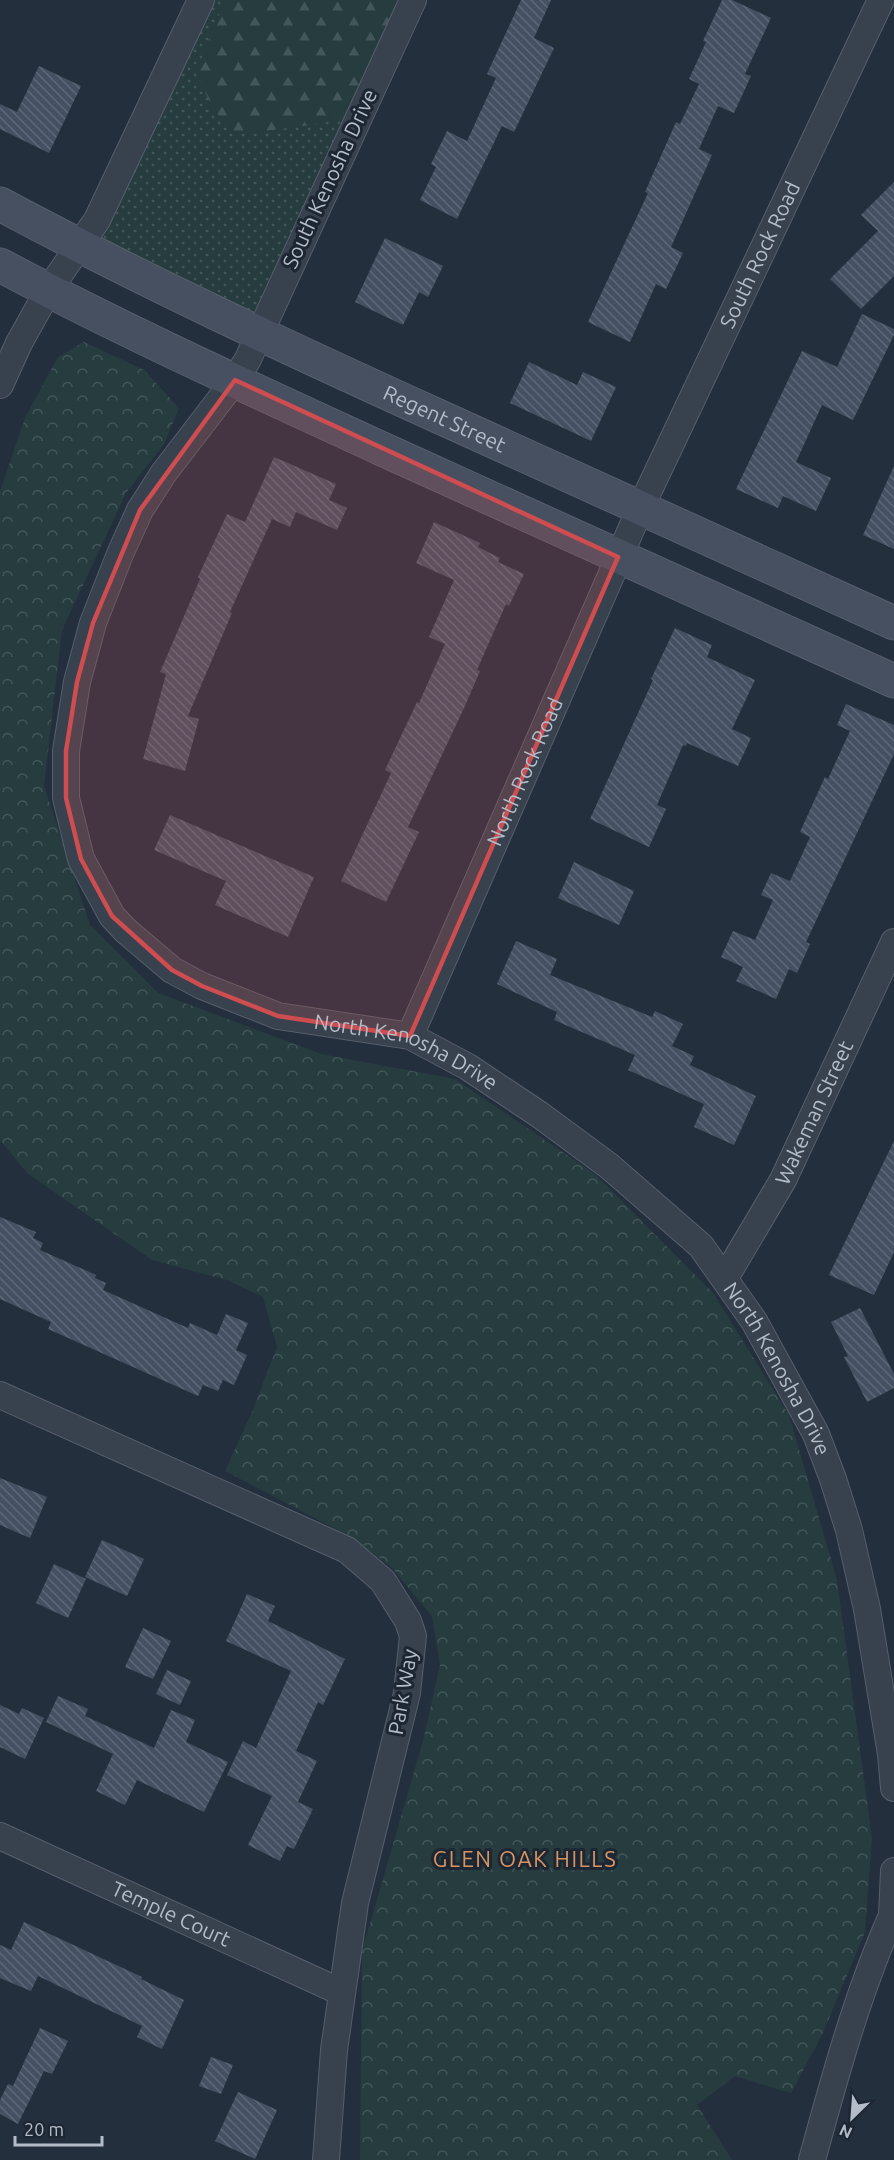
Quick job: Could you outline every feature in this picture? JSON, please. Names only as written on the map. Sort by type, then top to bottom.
[{"type":"street","points":[[0,386],[19,343],[48,291],[97,220],[201,0]]},
{"type":"street","name":"South Kenosha Drive","points":[[248,358],[413,0]]},
{"type":"street","name":"South Rock Road","points":[[640,509],[881,0]]},
{"type":"street","name":"Regent Street","points":[[0,204],[79,246],[248,358],[618,557],[894,681]]},
{"type":"street","name":"Regent Street","points":[[0,265],[48,291],[248,358],[640,509],[894,623]]},
{"type":"street","name":"North Kenosha Drive","points":[[248,358],[163,474],[140,510],[93,623],[77,682],[66,751],[66,798],[81,858],[112,916],[172,970],[202,986],[278,1016],[410,1036],[468,1067],[540,1115],[609,1166],[701,1246],[754,1321],[816,1434],[833,1479],[849,1530],[867,1609],[891,1754],[894,1788]]},
{"type":"street","name":"North Rock Road","points":[[410,1036],[640,509]]},
{"type":"street","name":"Wakeman Street","points":[[725,1278],[783,1180],[894,942]]},
{"type":"street","name":"Park Way","points":[[0,1395],[347,1550],[383,1581],[408,1621],[413,1636],[407,1693],[355,1903],[341,1992],[326,2160]]},
{"type":"street","name":"Temple Court","points":[[0,1836],[341,1992]]},
{"type":"street","points":[[812,2160],[863,1986],[893,1913],[894,1871]]},
{"type":"highlighted area","points":[[235,380],[618,557],[410,1036],[278,1016],[202,986],[172,970],[112,916],[81,859],[66,798],[66,751],[77,682],[93,623],[140,510]]},
{"type":"green space","points":[[201,0],[413,0],[260,334],[79,246]]},
{"type":"green space","points":[[225,0],[400,0],[349,113],[311,125],[233,135],[211,105],[196,72]]},
{"type":"green space","points":[[84,342],[144,370],[179,408],[164,444],[126,493],[62,630],[44,786],[90,925],[158,993],[321,1054],[455,1079],[595,1174],[713,1293],[789,1415],[837,1580],[872,1838],[865,1932],[823,2033],[791,2093],[735,2076],[697,2105],[732,2160],[360,2160],[362,1951],[423,1741],[440,1665],[432,1616],[392,1568],[355,1539],[225,1471],[252,1412],[277,1347],[263,1297],[227,1280],[152,1260],[27,1173],[0,1140],[0,491],[25,418],[58,357]]},
{"type":"building","points":[[521,0],[551,0],[534,38],[554,48],[514,132],[502,126],[457,219],[420,200],[436,167],[431,164],[447,131],[467,141],[496,78],[487,74]]},
{"type":"building","points":[[722,0],[732,0],[771,18],[745,74],[751,76],[734,113],[718,106],[699,149],[712,155],[671,247],[683,253],[666,289],[656,284],[630,342],[588,322],[648,193],[645,192],[676,122],[680,124],[699,84],[689,79]]},
{"type":"building","points":[[39,66],[81,86],[49,153],[0,129],[0,104],[17,112]]},
{"type":"building","points":[[894,182],[894,276],[861,309],[830,279],[878,231],[861,215]]},
{"type":"building","points":[[385,238],[443,266],[428,297],[419,292],[403,325],[355,302]]},
{"type":"building","points":[[862,314],[894,329],[894,335],[853,420],[822,405],[796,462],[831,478],[816,511],[783,496],[778,508],[736,489],[802,351],[837,367]]},
{"type":"building","points":[[529,362],[577,385],[583,372],[616,387],[591,441],[510,403]]},
{"type":"building","points":[[274,457],[336,484],[329,500],[347,508],[337,530],[296,512],[290,527],[272,519],[230,612],[232,613],[188,716],[199,719],[185,771],[143,759],[166,674],[160,672],[200,579],[198,577],[227,514],[245,522]]},
{"type":"building","points":[[894,466],[894,549],[863,535]]},
{"type":"building","points":[[434,522],[480,543],[478,547],[500,558],[498,562],[524,574],[509,606],[506,604],[477,670],[480,671],[465,706],[408,827],[419,832],[386,902],[341,881],[391,773],[385,770],[417,702],[419,703],[445,644],[429,637],[454,580],[416,563]]},
{"type":"building","points":[[675,628],[712,645],[707,657],[755,680],[732,729],[751,738],[738,766],[687,743],[686,746],[683,745],[657,805],[666,809],[649,847],[590,819]]},
{"type":"building","points":[[846,704],[894,725],[894,754],[806,942],[810,944],[797,973],[789,969],[776,999],[736,981],[743,967],[721,957],[733,931],[755,940],[773,900],[761,895],[771,873],[790,881],[810,837],[800,832],[825,777],[828,779],[850,731],[837,725]]},
{"type":"building","points":[[170,815],[314,877],[288,937],[215,905],[226,881],[154,850]]},
{"type":"building","points":[[574,862],[634,891],[619,925],[558,898]]},
{"type":"building","points":[[516,941],[557,959],[550,975],[652,1017],[655,1011],[683,1024],[672,1046],[694,1056],[690,1065],[756,1096],[734,1145],[694,1127],[704,1104],[628,1070],[635,1055],[554,1020],[557,1012],[497,984]]},
{"type":"building","points":[[894,1141],[894,1252],[874,1295],[829,1275]]},
{"type":"building","points":[[0,1217],[36,1232],[33,1238],[43,1243],[40,1250],[96,1275],[95,1278],[106,1283],[103,1290],[188,1328],[190,1323],[217,1335],[226,1314],[248,1323],[236,1350],[247,1355],[234,1385],[223,1380],[218,1391],[203,1385],[198,1396],[48,1329],[51,1322],[0,1299]]},
{"type":"building","points":[[860,1308],[894,1374],[894,1388],[867,1402],[844,1357],[848,1356],[831,1322]]},
{"type":"building","points":[[0,1478],[47,1497],[30,1538],[0,1525]]},
{"type":"building","points":[[102,1540],[144,1559],[127,1596],[85,1577]]},
{"type":"building","points":[[54,1564],[86,1579],[68,1618],[36,1603]]},
{"type":"building","points":[[247,1594],[275,1606],[268,1621],[345,1659],[323,1705],[318,1702],[296,1751],[317,1761],[298,1802],[313,1809],[294,1849],[287,1846],[280,1861],[248,1845],[272,1796],[227,1775],[243,1741],[256,1748],[291,1671],[226,1641]]},
{"type":"building","points":[[143,1628],[171,1641],[153,1679],[125,1667]]},
{"type":"building","points":[[167,1670],[191,1681],[180,1705],[156,1694]]},
{"type":"building","points":[[58,1696],[88,1709],[85,1716],[154,1748],[171,1710],[195,1720],[186,1742],[228,1762],[204,1812],[137,1780],[125,1805],[96,1791],[113,1754],[46,1722]]},
{"type":"building","points":[[0,1705],[19,1714],[22,1708],[44,1718],[25,1759],[0,1747]]},
{"type":"building","points":[[24,1922],[142,1977],[141,1979],[184,2000],[162,2049],[137,2037],[142,2026],[38,1976],[31,1991],[0,1978],[0,1945],[11,1950]]},
{"type":"building","points":[[40,2028],[68,2041],[52,2074],[44,2071],[18,2124],[0,2114],[0,2100],[8,2084],[13,2086]]},
{"type":"building","points":[[211,2057],[233,2065],[221,2094],[199,2086]]},
{"type":"building","points":[[238,2092],[277,2110],[255,2159],[215,2141]]},
{"type":"district","name":"GLEN OAK HILLS","points":[[525,1859]]}]
